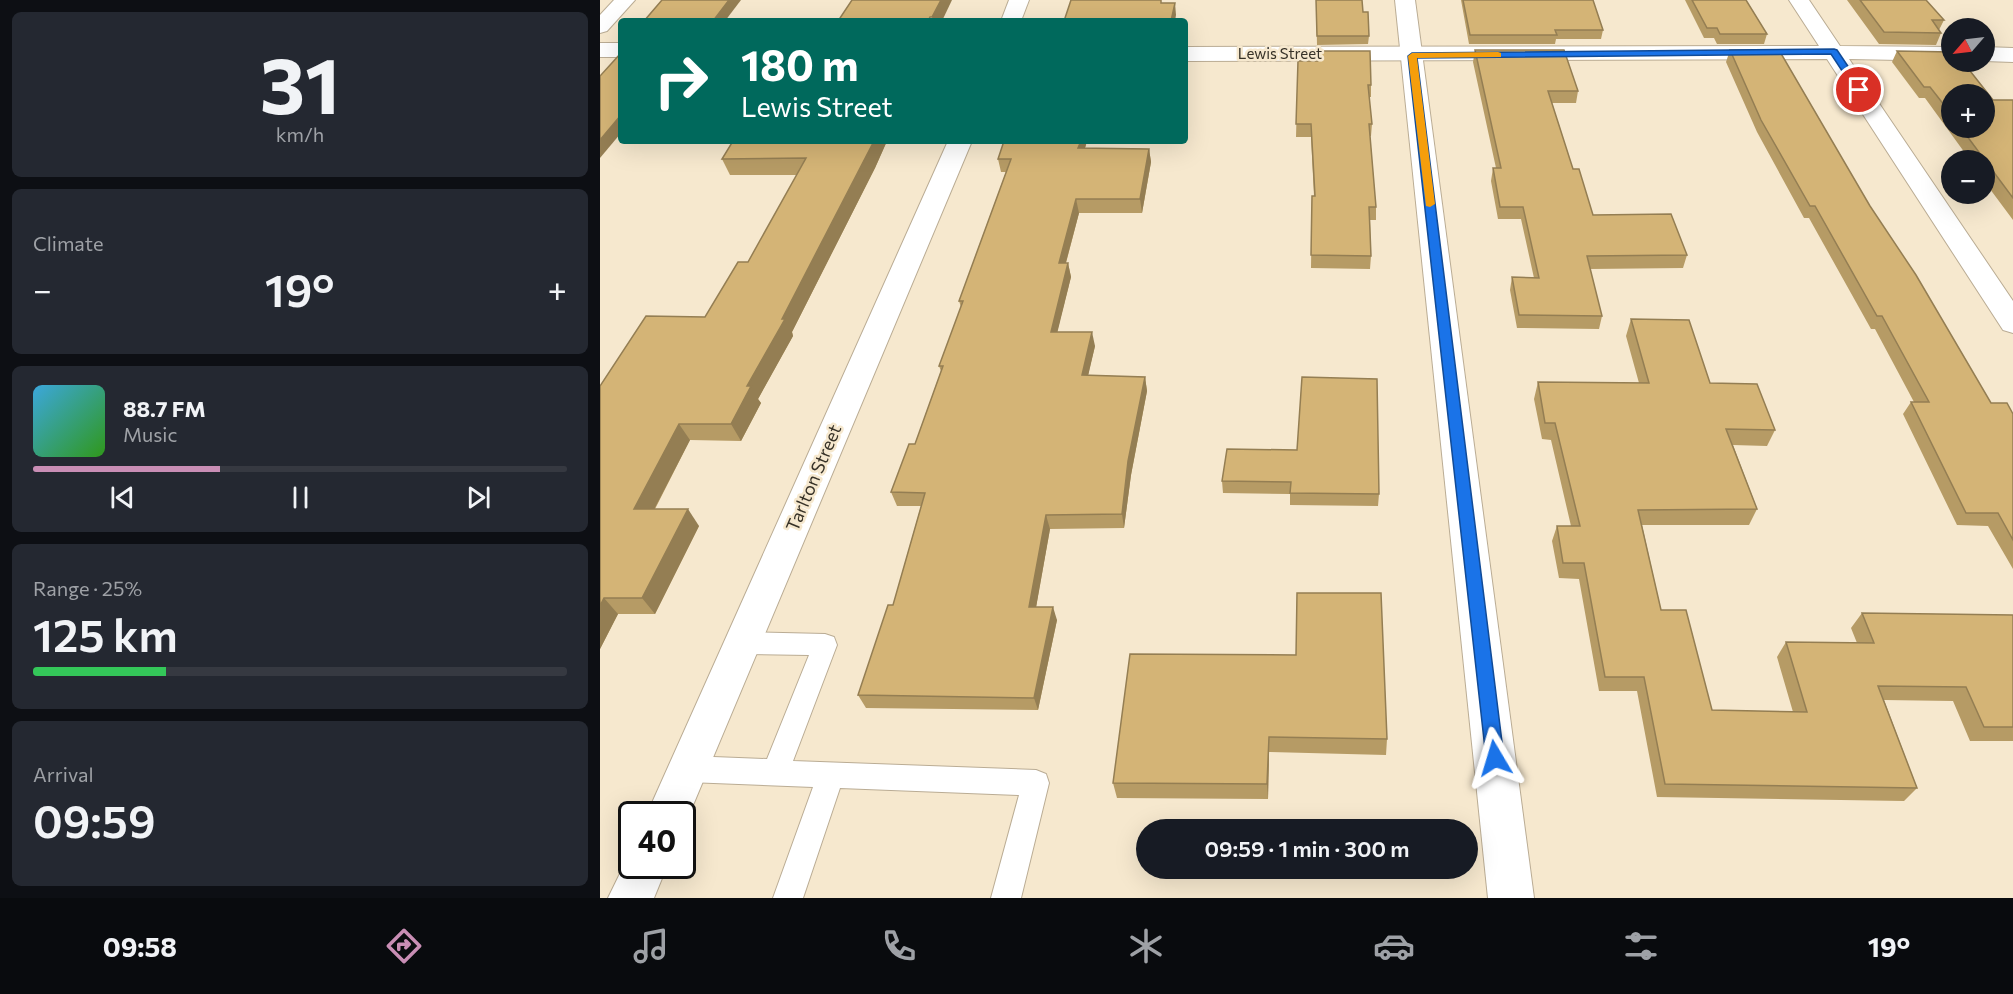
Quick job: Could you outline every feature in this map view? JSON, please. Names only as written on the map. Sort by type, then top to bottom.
[{"type":"street","points":[[600,27],[625,0]]},
{"type":"street","points":[[1012,18],[1019,0]]},
{"type":"street","points":[[1405,0],[1511,898]]},
{"type":"street","points":[[1799,0],[2013,323]]},
{"type":"street","points":[[600,50],[618,50]]},
{"type":"street","name":"Lewis Street","points":[[1188,54],[1412,56],[1834,52],[1941,54]]},
{"type":"street","points":[[1995,54],[2013,55]]},
{"type":"street","name":"Tarlton Street","points":[[674,801],[959,144]]},
{"type":"street","points":[[631,898],[639,879]]},
{"type":"lane","points":[[742,643],[825,645],[775,773]]},
{"type":"lane","points":[[688,769],[1036,783],[1006,898]]},
{"type":"lane","points":[[788,898],[831,775]]},
{"type":"building","points":[[662,0],[729,0],[715,18],[647,18]]},
{"type":"building","points":[[852,0],[941,0],[930,18],[840,18]]},
{"type":"building","points":[[1071,0],[1161,0],[1161,3],[1175,3],[1172,18],[1065,18]]},
{"type":"building","points":[[1316,0],[1362,0],[1363,12],[1368,12],[1369,36],[1317,36]]},
{"type":"building","points":[[1463,0],[1593,0],[1603,30],[1555,30],[1557,35],[1470,35]]},
{"type":"building","points":[[1692,0],[1746,0],[1767,34],[1720,34],[1717,28],[1707,28]]},
{"type":"building","points":[[1860,0],[1926,0],[1942,18],[1932,20],[1941,33],[1884,32]]},
{"type":"building","points":[[1475,50],[1564,50],[1578,91],[1548,91],[1573,169],[1579,169],[1593,215],[1671,214],[1687,255],[1587,256],[1602,316],[1519,315],[1512,277],[1539,278],[1523,207],[1500,207],[1493,168],[1501,168]]},
{"type":"building","points":[[1730,50],[1779,50],[1870,206],[1916,275],[1991,403],[2007,403],[2013,414],[2013,540],[1998,513],[1966,513],[1911,402],[1929,402],[1882,316],[1877,316],[1815,206],[1810,206],[1761,120]]},
{"type":"building","points":[[1318,51],[1370,51],[1371,85],[1368,85],[1372,124],[1369,124],[1376,207],[1369,207],[1371,256],[1311,255],[1312,196],[1315,196],[1311,124],[1296,124],[1298,61],[1318,61]]},
{"type":"building","points":[[1897,51],[1941,52],[1941,72],[1971,72],[1980,84],[1941,84],[1941,101],[1930,87],[1924,87]]},
{"type":"building","points":[[618,56],[618,119],[600,140],[600,76]]},
{"type":"building","points":[[1995,100],[2013,100],[2013,198],[1995,174],[1995,150],[1977,150],[1968,138],[1995,138]]},
{"type":"building","points":[[731,144],[872,144],[782,319],[785,319],[747,386],[751,386],[731,424],[679,424],[634,509],[688,509],[642,598],[604,598],[600,606],[600,386],[646,316],[705,317],[738,262],[748,262],[806,158],[722,159]]},
{"type":"building","points":[[1003,144],[1080,144],[1078,148],[1149,149],[1140,199],[1076,199],[1059,263],[1068,263],[1051,332],[1092,332],[1082,375],[1145,377],[1128,461],[1122,514],[1046,515],[1029,607],[1053,607],[1034,698],[858,695],[888,605],[893,605],[925,493],[891,492],[909,444],[915,444],[943,366],[939,366],[963,301],[959,301],[1011,159],[998,159]]},
{"type":"building","points":[[1631,319],[1689,320],[1710,383],[1757,384],[1775,430],[1726,429],[1757,509],[1638,510],[1661,610],[1686,610],[1712,710],[1807,712],[1786,642],[1874,643],[1862,613],[2013,615],[2013,727],[1984,727],[1966,687],[1878,686],[1917,788],[1665,784],[1644,677],[1605,677],[1584,563],[1563,563],[1557,526],[1580,526],[1555,423],[1545,423],[1538,382],[1649,383]]},
{"type":"building","points":[[1302,377],[1377,379],[1379,494],[1290,493],[1291,482],[1222,481],[1227,449],[1297,450]]},
{"type":"building","points":[[1297,593],[1381,593],[1387,739],[1269,737],[1267,784],[1113,783],[1130,654],[1296,655]]},
{"type":"slow traffic","points":[[1430,204],[1412,56],[1498,55]]},
{"type":"route","points":[[1495,758],[1412,56],[1834,52],[1859,90]]}]
